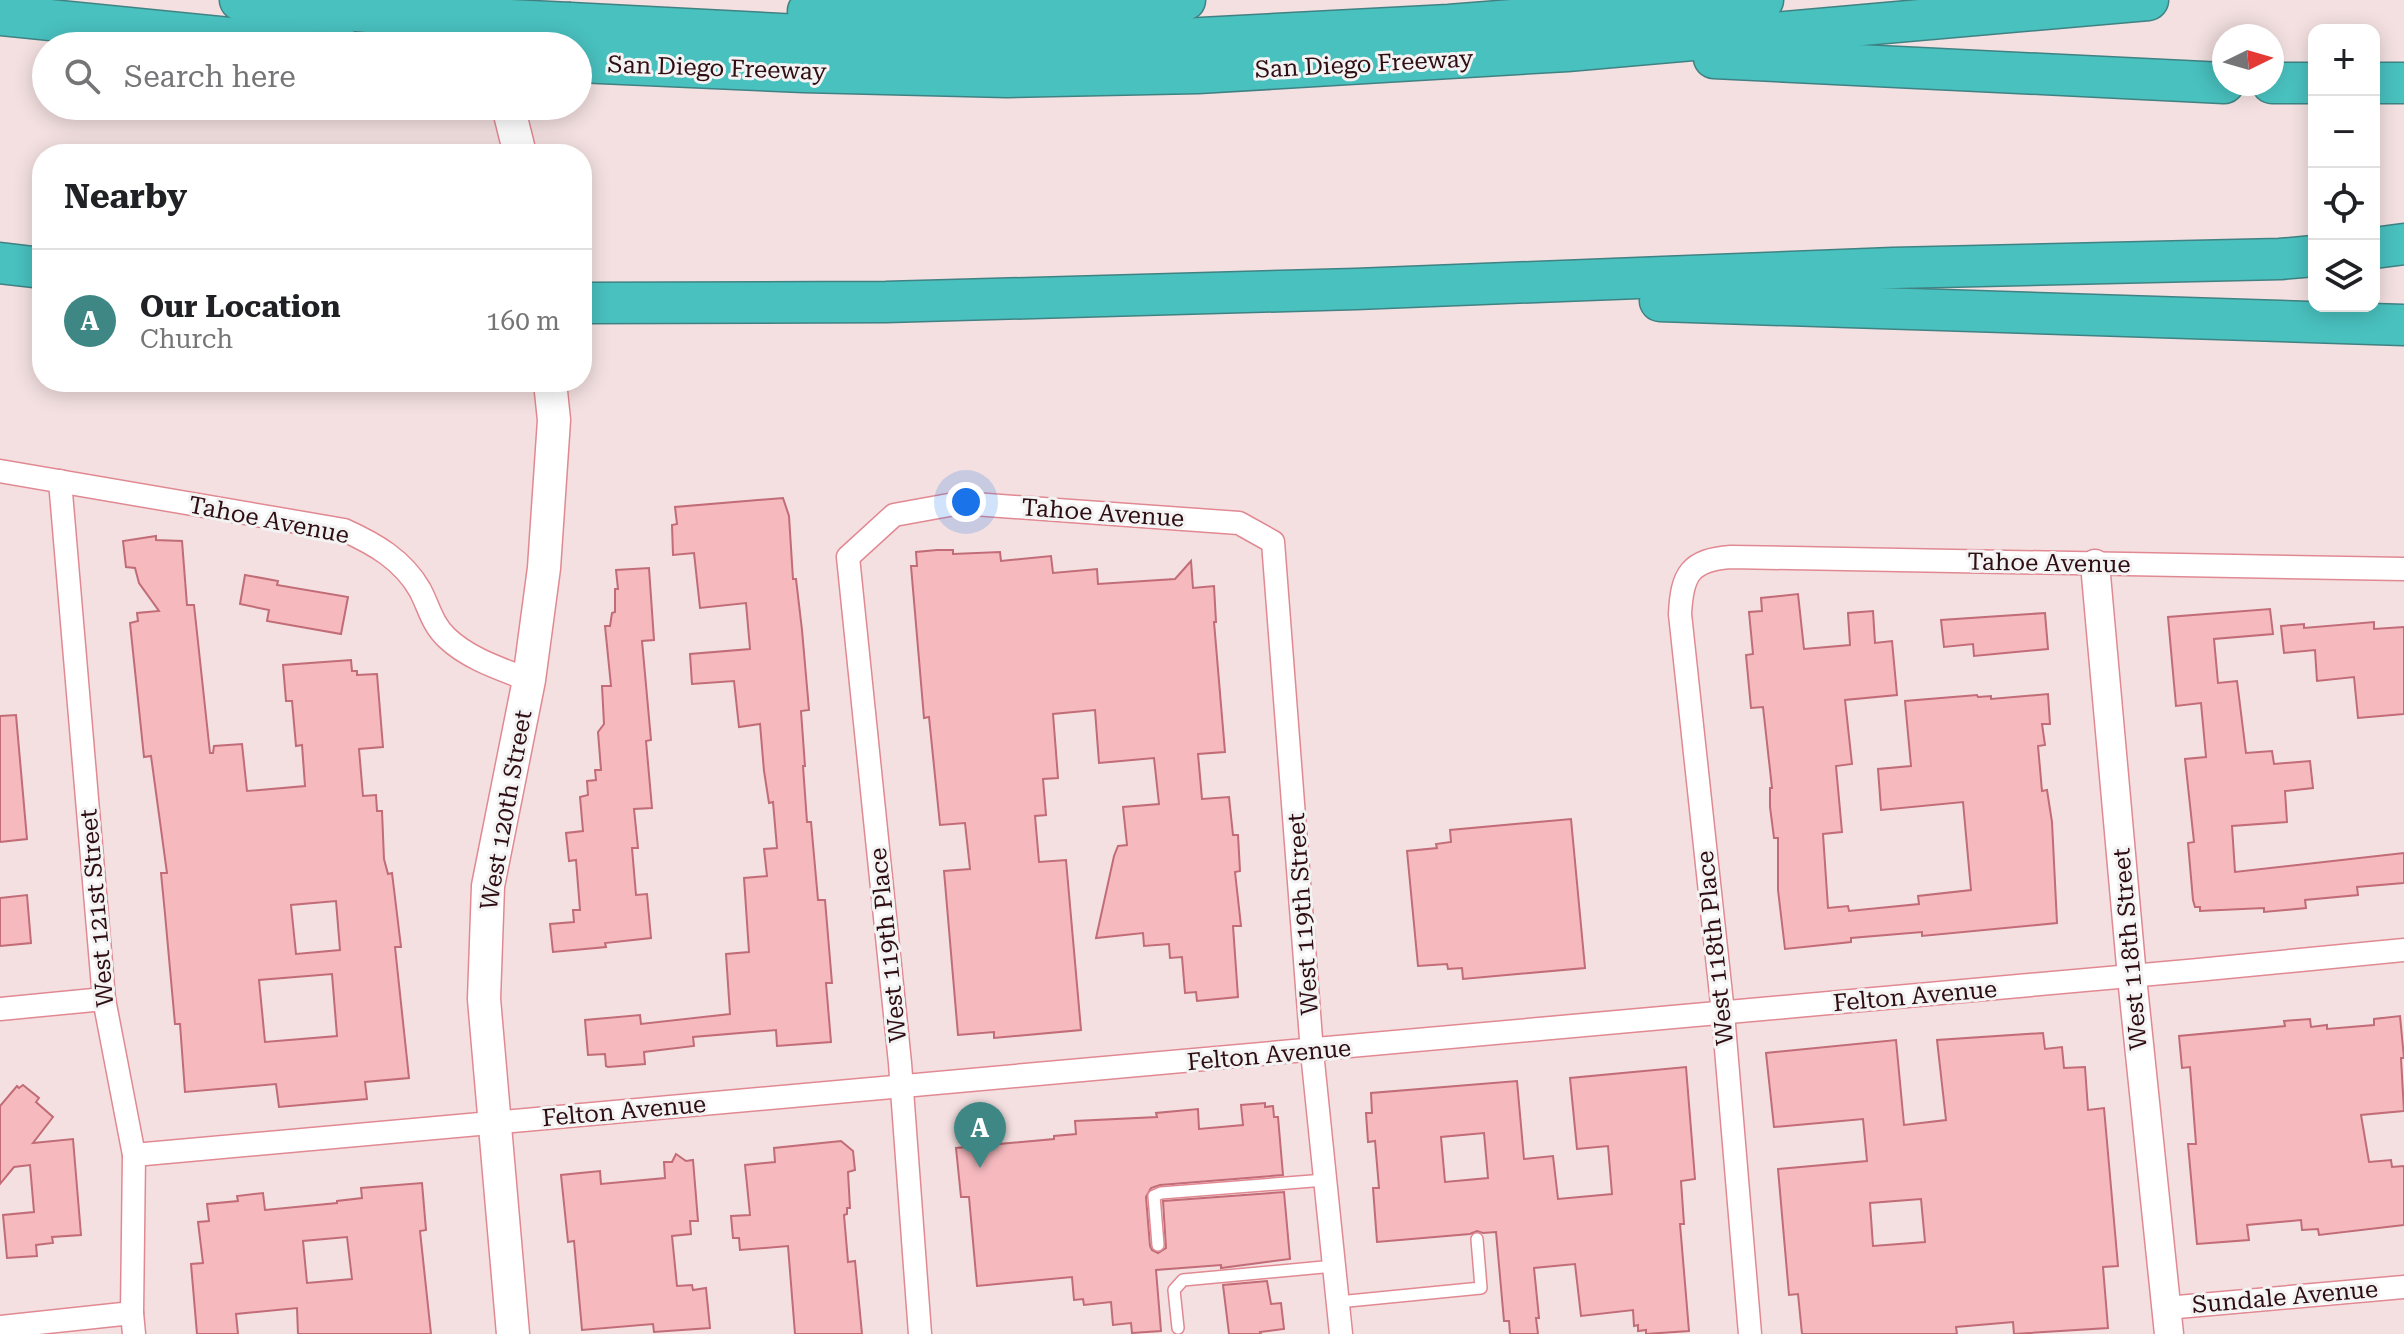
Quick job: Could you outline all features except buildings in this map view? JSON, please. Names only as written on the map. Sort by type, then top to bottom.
[{"type":"highway","points":[[240,0],[389,14],[742,13],[1185,0]]},
{"type":"highway","points":[[500,0],[568,13],[878,39],[1163,40],[1449,25],[1763,0]]},
{"type":"highway","name":"San Diego Freeway","points":[[592,63],[1007,77],[1213,73],[1567,51],[2148,0]]},
{"type":"highway","points":[[0,15],[166,32]]},
{"type":"highway","points":[[1567,51],[2212,82]]},
{"type":"highway","points":[[2284,83],[2308,83]]},
{"type":"highway","points":[[2380,83],[2404,83]]},
{"type":"highway","points":[[2380,247],[2404,244]]},
{"type":"highway","points":[[592,303],[703,304],[1356,289],[1893,268],[2297,258]]},
{"type":"highway","points":[[0,263],[32,267]]},
{"type":"highway","points":[[1356,289],[2404,325]]},
{"type":"main road","points":[[481,0],[489,32]]},
{"type":"main road","points":[[512,120],[518,144]]},
{"type":"main road","name":"West 120th Street","points":[[513,1334],[484,999],[488,886],[529,680],[544,568],[554,420],[551,392]]},
{"type":"street","name":"Tahoe Avenue","points":[[0,471],[344,530],[375,544],[399,563],[420,590],[430,617],[447,638],[473,657],[529,680]]},
{"type":"street","name":"West 121st Street","points":[[60,481],[104,999],[134,1155],[133,1323]]},
{"type":"street","name":"Tahoe Avenue","points":[[848,557],[894,515],[960,503],[1239,523],[1273,542]]},
{"type":"street","name":"West 119th Street","points":[[1273,542],[1312,1052],[1341,1334]]},
{"type":"street","name":"West 119th Place","points":[[848,557],[902,1086],[920,1334]]},
{"type":"street","name":"Tahoe Avenue","points":[[1695,566],[1708,559],[1731,557],[2404,569]]},
{"type":"street","name":"West 118th Street","points":[[2095,564],[2167,1321]]},
{"type":"street","name":"West 118th Place","points":[[1695,566],[1681,587],[1680,614],[1723,1013],[1750,1334]]},
{"type":"street","name":"Felton Avenue","points":[[134,1155],[1312,1052],[2404,950]]},
{"type":"street","points":[[0,1009],[104,999]]},
{"type":"street","name":"Sundale Avenue","points":[[2167,1321],[2404,1287]]},
{"type":"street","points":[[0,1327],[133,1323]]},
{"type":"lane","points":[[1158,1245],[1154,1196],[1161,1193],[1325,1180]]},
{"type":"lane","points":[[1338,1302],[1481,1288],[1477,1239]]},
{"type":"lane","points":[[1178,1328],[1174,1290],[1183,1280],[1334,1266]]},
{"type":"place","name":"Our Location","points":[[980,1168]]}]
